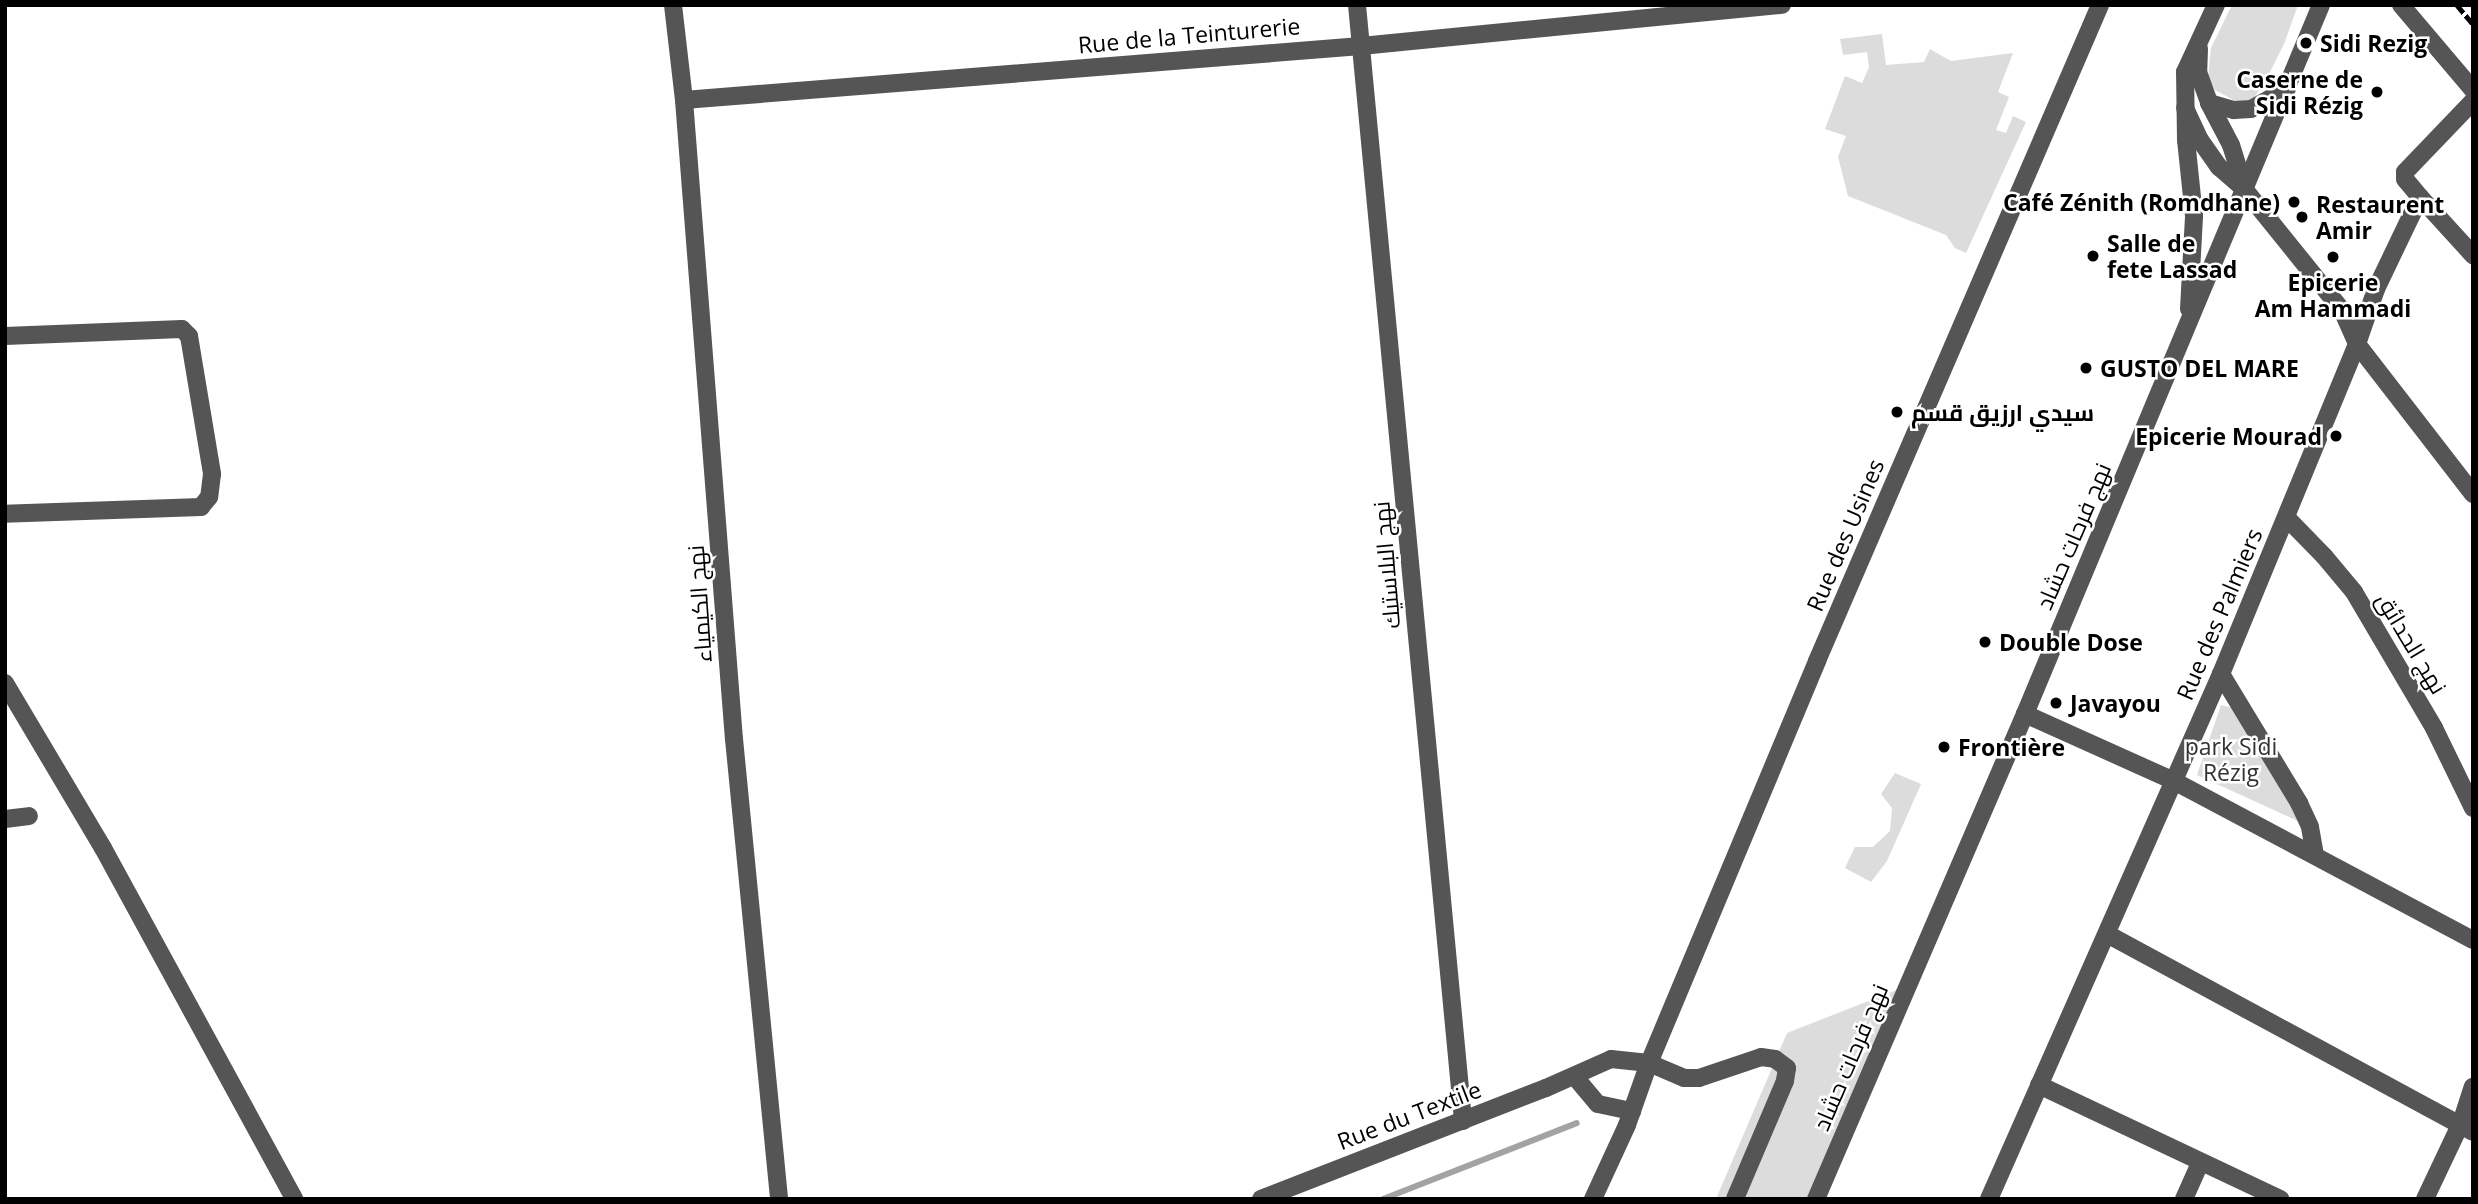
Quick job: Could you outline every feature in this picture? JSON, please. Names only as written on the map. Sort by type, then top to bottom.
[{"type":"street","name":"نهج الكيمياء","points":[[673,5],[684,100],[734,739],[779,1199]]},
{"type":"street","name":"نهج البلاستيك","points":[[1357,5],[1463,1121]]},
{"type":"street","name":"Rue de la Teinturerie","points":[[684,100],[1361,46],[1782,5]]},
{"type":"street","name":"Rue des Usines","points":[[1593,1199],[1616,1150],[1649,1063],[1817,661],[2100,5]]},
{"type":"street","name":"نهج فرحات حشاد","points":[[1816,1199],[2025,715],[2321,5]]},
{"type":"street","points":[[2401,5],[2473,90]]},
{"type":"street","points":[[2188,327],[2194,216],[2185,108],[2185,72],[2213,12]]},
{"type":"street","points":[[2199,44],[2198,72],[2209,103],[2231,145],[2245,190]]},
{"type":"street","points":[[2209,103],[2234,110],[2251,109],[2287,89]]},
{"type":"street","points":[[2473,101],[2411,165],[2404,177],[2473,255]]},
{"type":"street","points":[[2185,108],[2200,140],[2219,167],[2245,190],[2342,310],[2357,344],[2473,494]]},
{"type":"street","name":"Rue des Palmiers","points":[[1989,1199],[2221,674],[2287,518],[2357,344],[2376,289],[2420,197]]},
{"type":"street","points":[[5,336],[182,329],[189,336],[212,474],[209,497],[201,507],[5,514]]},
{"type":"street","name":"نهج الحدائق","points":[[2287,518],[2324,555],[2354,592],[2434,728],[2473,808]]},
{"type":"street","points":[[2221,674],[2299,803],[2310,827],[2315,855]]},
{"type":"street","points":[[5,683],[103,848],[294,1199]]},
{"type":"street","points":[[2025,715],[2172,780],[2473,940]]},
{"type":"street","points":[[5,819],[29,816]]},
{"type":"street","points":[[2107,934],[2467,1127]]},
{"type":"street","name":"Rue du Textile","points":[[1261,1199],[1575,1077],[1611,1059],[1649,1063],[1684,1077],[1699,1078],[1760,1057],[1775,1059],[1787,1068],[1786,1081],[1735,1199]]},
{"type":"street","points":[[1575,1077],[1598,1104],[1632,1111]]},
{"type":"street","points":[[2039,1085],[2280,1199]]},
{"type":"street","points":[[2425,1199],[2467,1127],[2473,1087]]},
{"type":"street","points":[[2184,1199],[2200,1163]]},
{"type":"green space","points":[[2232,5],[2298,5],[2284,44],[2265,82],[2253,99],[2237,102],[2215,90],[2208,77],[2211,48]]},
{"type":"green space","points":[[1882,34],[1886,65],[1924,62],[1930,49],[1951,61],[2013,53],[1998,92],[2009,97],[1996,130],[2006,133],[2013,116],[2026,122],[1966,253],[1955,248],[1946,235],[1848,196],[1838,157],[1846,136],[1825,129],[1845,76],[1862,83],[1869,67],[1867,52],[1843,55],[1840,39]]},
{"type":"green space","name":"park Sidi Rézig","points":[[2221,705],[2234,708],[2300,822],[2197,775]]},
{"type":"green space","points":[[1895,773],[1921,784],[1887,861],[1871,882],[1845,868],[1855,847],[1873,847],[1890,831],[1892,808],[1881,794]]},
{"type":"green space","points":[[1917,982],[1826,1199],[1716,1199],[1787,1033]]},
{"type":"waterway","points":[[1383,1199],[1577,1123]]},
{"type":"railway","points":[[2457,5],[2473,24]]},
{"type":"place","name":"Sidi Rezig","points":[[2306,43]]},
{"type":"place","name":"Caserne de Sidi Rézig","points":[[2377,92]]},
{"type":"place","name":"Café Zénith (Romdhane)","points":[[2294,202]]},
{"type":"place","name":"Restaurent Amir","points":[[2302,217]]},
{"type":"place","name":"Salle de fete Lassad","points":[[2093,256]]},
{"type":"place","name":"Epicerie Am Hammadi","points":[[2333,257]]},
{"type":"place","name":"GUSTO DEL MARE","points":[[2086,368]]},
{"type":"place","name":"سيدي ارزيق قسم","points":[[1897,412]]},
{"type":"place","name":"Epicerie Mourad","points":[[2336,436]]},
{"type":"place","name":"Double Dose","points":[[1985,642]]},
{"type":"place","name":"Javayou","points":[[2056,703]]},
{"type":"place","name":"Frontière","points":[[1944,747]]}]
